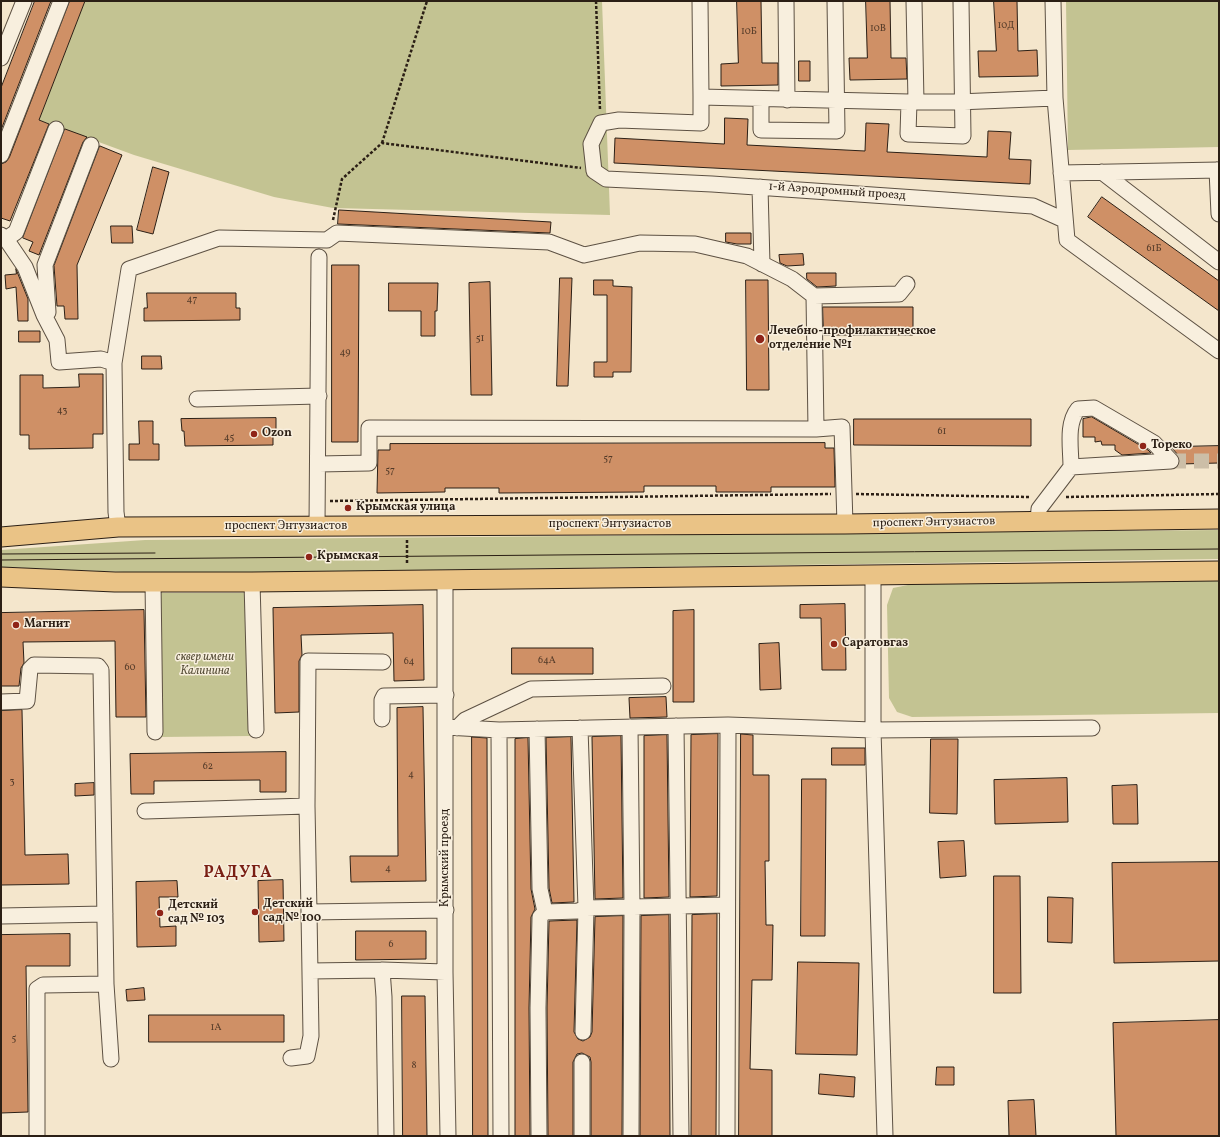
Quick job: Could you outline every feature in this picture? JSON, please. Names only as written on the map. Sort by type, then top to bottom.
[{"type":"main road","name":"проспект Энтузиастов","points":[[1,537],[118,527],[845,524],[1219,519]]},
{"type":"main road","points":[[1,577],[153,582],[252,582],[1219,570]]},
{"type":"street","points":[[1,58],[24,1]]},
{"type":"street","points":[[1,155],[61,1]]},
{"type":"street","points":[[594,170],[591,144],[601,123],[619,120],[701,123],[700,1]]},
{"type":"street","points":[[786,1],[786,100]]},
{"type":"street","points":[[761,99],[761,130],[838,131],[835,1]]},
{"type":"street","points":[[914,1],[912,102],[908,134],[963,136],[964,102],[961,1]]},
{"type":"street","points":[[1054,1],[1055,98],[1064,220],[1067,240],[1219,351]]},
{"type":"street","points":[[701,97],[837,102],[964,102],[1055,98]]},
{"type":"street","points":[[56,129],[16,232],[4,237],[25,267],[44,315],[57,340],[59,362],[100,359],[114,363]]},
{"type":"street","points":[[44,315],[48,312],[45,265],[91,145]]},
{"type":"street","name":"1-й Аэродромный проезд","points":[[594,170],[606,180],[760,187],[1033,206],[1064,220]]},
{"type":"street","points":[[1061,173],[1218,170],[1219,214]]},
{"type":"street","points":[[1102,172],[1219,262]]},
{"type":"street","points":[[760,187],[762,264]]},
{"type":"street","points":[[118,527],[116,512],[114,363],[129,269],[218,238],[327,240],[337,233],[550,242],[584,255],[640,244],[695,244],[747,256],[792,279],[814,296],[899,294],[907,284]]},
{"type":"street","points":[[317,526],[319,464],[319,257]]},
{"type":"street","points":[[814,296],[816,428]]},
{"type":"street","points":[[197,399],[319,396]]},
{"type":"street","points":[[1038,521],[1039,509],[1071,467],[1071,424],[1078,409],[1094,408],[1154,443],[1171,461],[1071,467]]},
{"type":"street","points":[[319,464],[369,463],[369,428],[842,427],[845,524]]},
{"type":"street","points":[[873,574],[873,730],[885,1136]]},
{"type":"street","name":"Крымский проезд","points":[[445,580],[446,695],[451,728],[445,972],[448,1136]]},
{"type":"street","points":[[153,582],[155,732]]},
{"type":"street","points":[[252,582],[256,730]]},
{"type":"street","points":[[291,1058],[307,1056],[311,1036],[307,806],[308,661],[383,662]]},
{"type":"street","points":[[1,702],[27,701],[30,669],[34,666],[98,666],[101,670],[106,984],[111,1059]]},
{"type":"street","points":[[451,728],[530,688],[663,686]]},
{"type":"street","points":[[382,719],[382,700],[384,696],[446,695]]},
{"type":"street","points":[[727,1136],[728,725]]},
{"type":"street","points":[[451,728],[500,730],[728,725],[873,730],[1092,728]]},
{"type":"street","points":[[676,726],[681,1136]]},
{"type":"street","points":[[630,727],[632,908],[631,1136]]},
{"type":"street","points":[[580,728],[586,908],[582,1032]]},
{"type":"street","points":[[537,729],[540,889],[545,912]]},
{"type":"street","points":[[500,730],[501,1136]]},
{"type":"street","points":[[145,811],[307,806]]},
{"type":"street","points":[[539,1136],[538,1008],[540,917],[545,912],[578,911],[586,908],[727,906]]},
{"type":"street","points":[[308,912],[446,910]]},
{"type":"street","points":[[1,916],[105,914]]},
{"type":"street","points":[[310,972],[382,970],[445,972]]},
{"type":"street","points":[[382,970],[384,997],[386,1136]]},
{"type":"street","points":[[37,1136],[37,988],[43,985],[106,984]]},
{"type":"street","points":[[582,1062],[582,1136]]},
{"type":"path","points":[[329,238],[342,179],[382,143],[427,1]]},
{"type":"path","points":[[596,1],[601,123]]},
{"type":"path","points":[[382,143],[574,166],[594,170]]},
{"type":"path","points":[[318,502],[844,494],[1048,497],[1219,494]]},
{"type":"path","points":[[407,526],[408,580]]},
{"type":"green space","points":[[85,1],[602,1],[610,215],[333,208],[274,197],[134,155],[39,120]]},
{"type":"green space","points":[[1066,1],[1219,1],[1219,147],[1068,150]]},
{"type":"green space","points":[[1219,530],[1219,559],[217,573],[148,573],[1,567],[1,550],[145,540]]},
{"type":"green space","points":[[1219,580],[1219,713],[912,717],[897,712],[889,698],[887,605],[893,588],[913,584]]},
{"type":"green space","name":"сквер имени Калинина","points":[[159,593],[250,593],[251,736],[161,737]]},
{"type":"building","points":[[35,1],[51,1],[1,130],[1,88]]},
{"type":"building","points":[[70,1],[85,1],[39,120],[49,124],[10,221],[1,218],[1,164],[6,162],[9,158]]},
{"type":"building","points":[[737,1],[761,1],[762,63],[778,63],[778,85],[721,86],[721,64],[738,63]]},
{"type":"building","points":[[866,1],[890,1],[891,58],[906,58],[907,79],[850,80],[849,58],[867,58]]},
{"type":"building","points":[[994,1],[1017,1],[1018,51],[1037,50],[1038,76],[979,77],[978,51],[996,51]]},
{"type":"building","points":[[799,61],[810,61],[810,81],[799,81]]},
{"type":"building","points":[[725,118],[748,119],[747,145],[865,151],[866,123],[889,124],[887,152],[987,157],[988,131],[1011,132],[1009,159],[1031,160],[1030,184],[614,163],[615,138],[724,144]]},
{"type":"building","points":[[65,129],[87,137],[83,142],[39,255],[29,251],[33,242],[23,238]]},
{"type":"building","points":[[100,146],[122,155],[77,265],[78,319],[65,319],[64,306],[57,306],[54,266]]},
{"type":"building","points":[[153,167],[169,172],[153,234],[137,230]]},
{"type":"building","points":[[1102,197],[1219,281],[1219,311],[1088,217]]},
{"type":"building","points":[[339,210],[551,222],[550,233],[338,224]]},
{"type":"building","points":[[111,226],[132,226],[133,243],[112,243]]},
{"type":"building","points":[[726,233],[751,233],[751,244],[726,242]]},
{"type":"building","points":[[803,254],[804,265],[787,266],[780,263],[779,255]]},
{"type":"building","points":[[332,265],[359,265],[358,442],[332,442]]},
{"type":"building","points":[[16,269],[28,299],[28,321],[18,321],[16,287],[6,289],[5,275],[16,274]]},
{"type":"building","points":[[807,273],[836,273],[836,286],[817,287],[807,279]]},
{"type":"building","points":[[560,278],[572,278],[568,386],[557,386]]},
{"type":"building","points":[[594,280],[613,280],[613,286],[632,287],[631,372],[613,372],[613,377],[594,377],[594,362],[607,362],[607,295],[594,295]]},
{"type":"building","points":[[746,280],[768,280],[769,390],[747,390]]},
{"type":"building","points":[[490,282],[492,395],[471,395],[469,283]]},
{"type":"building","points":[[389,283],[438,283],[437,311],[435,311],[435,336],[421,336],[421,311],[389,311]]},
{"type":"building","points":[[147,293],[236,293],[236,308],[240,308],[240,320],[144,321],[144,308],[147,308]]},
{"type":"building","points":[[823,307],[913,307],[913,335],[824,335]]},
{"type":"building","points":[[19,331],[40,331],[40,342],[19,342]]},
{"type":"building","points":[[142,356],[161,356],[162,369],[142,369]]},
{"type":"building","points":[[79,374],[103,374],[103,434],[93,434],[93,448],[29,449],[29,435],[20,435],[20,375],[43,375],[43,388],[79,387]]},
{"type":"building","points":[[1092,417],[1151,453],[1122,455],[1115,450],[1115,445],[1102,445],[1101,441],[1095,442],[1095,437],[1083,437],[1083,419]]},
{"type":"building","points":[[276,418],[276,431],[273,431],[273,445],[185,446],[184,431],[182,431],[181,419]]},
{"type":"building","points":[[854,419],[1031,419],[1031,446],[854,445]]},
{"type":"building","points":[[139,421],[153,421],[153,444],[159,444],[159,460],[129,460],[129,444],[139,444]]},
{"type":"building","points":[[825,443],[825,448],[834,448],[835,487],[771,487],[771,492],[716,492],[716,486],[644,486],[644,492],[499,493],[499,488],[445,488],[445,492],[377,493],[378,450],[390,450],[390,444]]},
{"type":"building","points":[[1219,446],[1219,463],[1180,464],[1179,456],[1171,447]]},
{"type":"building","name":"Саратовгаз","points":[[845,604],[846,670],[822,670],[821,618],[800,618],[800,605]]},
{"type":"building","points":[[423,605],[424,680],[394,681],[393,633],[301,635],[302,655],[299,661],[299,712],[275,713],[273,608]]},
{"type":"building","points":[[144,610],[146,717],[116,717],[115,641],[23,642],[24,663],[21,668],[19,686],[1,686],[1,613]]},
{"type":"building","points":[[694,610],[694,702],[673,702],[673,611]]},
{"type":"building","points":[[779,643],[781,689],[760,690],[759,644]]},
{"type":"building","points":[[512,648],[593,648],[593,674],[512,674]]},
{"type":"building","points":[[666,697],[667,717],[630,718],[629,698]]},
{"type":"building","points":[[423,707],[426,881],[351,882],[350,856],[398,856],[397,708]]},
{"type":"building","points":[[22,710],[25,855],[68,854],[69,884],[1,885],[1,711]]},
{"type":"building","points":[[718,734],[717,896],[690,897],[691,735]]},
{"type":"building","points":[[741,734],[753,735],[753,775],[769,775],[769,861],[765,861],[766,925],[773,925],[772,980],[752,980],[750,1069],[772,1070],[772,1136],[739,1136]]},
{"type":"building","points":[[667,735],[669,897],[644,898],[644,736]]},
{"type":"building","points":[[621,736],[623,898],[595,899],[592,737]]},
{"type":"building","points":[[472,737],[487,738],[488,1136],[473,1136]]},
{"type":"building","points":[[571,737],[574,902],[552,903],[549,888],[546,738]]},
{"type":"building","points":[[528,738],[531,889],[535,909],[531,917],[529,1008],[530,1136],[515,1136],[515,739]]},
{"type":"building","points":[[931,739],[958,739],[957,814],[930,813]]},
{"type":"building","points":[[832,748],[865,748],[865,765],[832,765]]},
{"type":"building","points":[[286,752],[286,792],[260,792],[260,780],[154,781],[154,794],[131,794],[130,754]]},
{"type":"building","points":[[1067,778],[1068,822],[995,824],[994,780]]},
{"type":"building","points":[[802,779],[826,779],[825,936],[801,936]]},
{"type":"building","points":[[94,783],[94,795],[75,796],[75,784]]},
{"type":"building","points":[[1137,785],[1138,824],[1113,824],[1112,786]]},
{"type":"building","points":[[964,841],[966,876],[940,878],[938,842]]},
{"type":"building","points":[[1219,862],[1219,961],[1114,963],[1112,863]]},
{"type":"building","points":[[994,876],[1020,876],[1021,993],[994,993]]},
{"type":"building","points":[[283,880],[284,941],[259,942],[258,881]]},
{"type":"building","points":[[177,881],[178,897],[159,897],[160,927],[176,926],[176,946],[137,947],[136,882]]},
{"type":"building","points":[[1048,897],[1073,898],[1072,943],[1048,942]]},
{"type":"building","points":[[717,914],[716,1136],[691,1136],[692,915]]},
{"type":"building","points":[[669,915],[670,1136],[640,1136],[641,916]]},
{"type":"building","points":[[623,916],[622,1136],[591,1136],[591,1062],[590,1057],[582,1053],[577,1054],[573,1062],[573,1136],[548,1136],[547,1008],[549,921],[577,920],[574,1032],[578,1039],[583,1041],[590,1037],[592,1032],[595,917]]},
{"type":"building","points":[[356,931],[426,931],[426,959],[356,960]]},
{"type":"building","points":[[70,934],[70,966],[26,966],[28,1112],[1,1113],[1,935]]},
{"type":"building","points":[[798,962],[859,963],[857,1055],[796,1054]]},
{"type":"building","points":[[144,988],[145,1000],[127,1001],[126,990]]},
{"type":"building","points":[[402,996],[425,996],[427,1136],[403,1136]]},
{"type":"building","points":[[149,1015],[284,1015],[284,1042],[149,1042]]},
{"type":"building","points":[[1219,1020],[1219,1136],[1116,1136],[1113,1023]]},
{"type":"building","points":[[937,1067],[954,1067],[954,1085],[936,1085]]},
{"type":"building","points":[[820,1074],[855,1077],[854,1097],[819,1094]]},
{"type":"building","points":[[1034,1100],[1036,1136],[1009,1136],[1008,1101]]},
{"type":"tunnel","points":[[1171,461],[1219,461]]},
{"type":"tram line","points":[[1,560],[1219,549]]},
{"type":"tram line","points":[[1,554],[155,553]]},
{"type":"place","name":"Лечебно-профилактическое отделение №1","points":[[760,339]]},
{"type":"place","name":"Ozon","points":[[254,434]]},
{"type":"place","name":"Тореко","points":[[1143,446]]},
{"type":"place","name":"Крымская улица","points":[[348,508]]},
{"type":"place","name":"Крымская","points":[[309,557]]},
{"type":"place","name":"Магнит","points":[[16,625]]},
{"type":"place","name":"Саратовгаз","points":[[834,644]]},
{"type":"place","name":"Детский сад № 100","points":[[255,912]]},
{"type":"place","name":"Детский сад № 103","points":[[160,913]]},
{"type":"district","name":"РАДУГА","points":[[238,874]]}]
